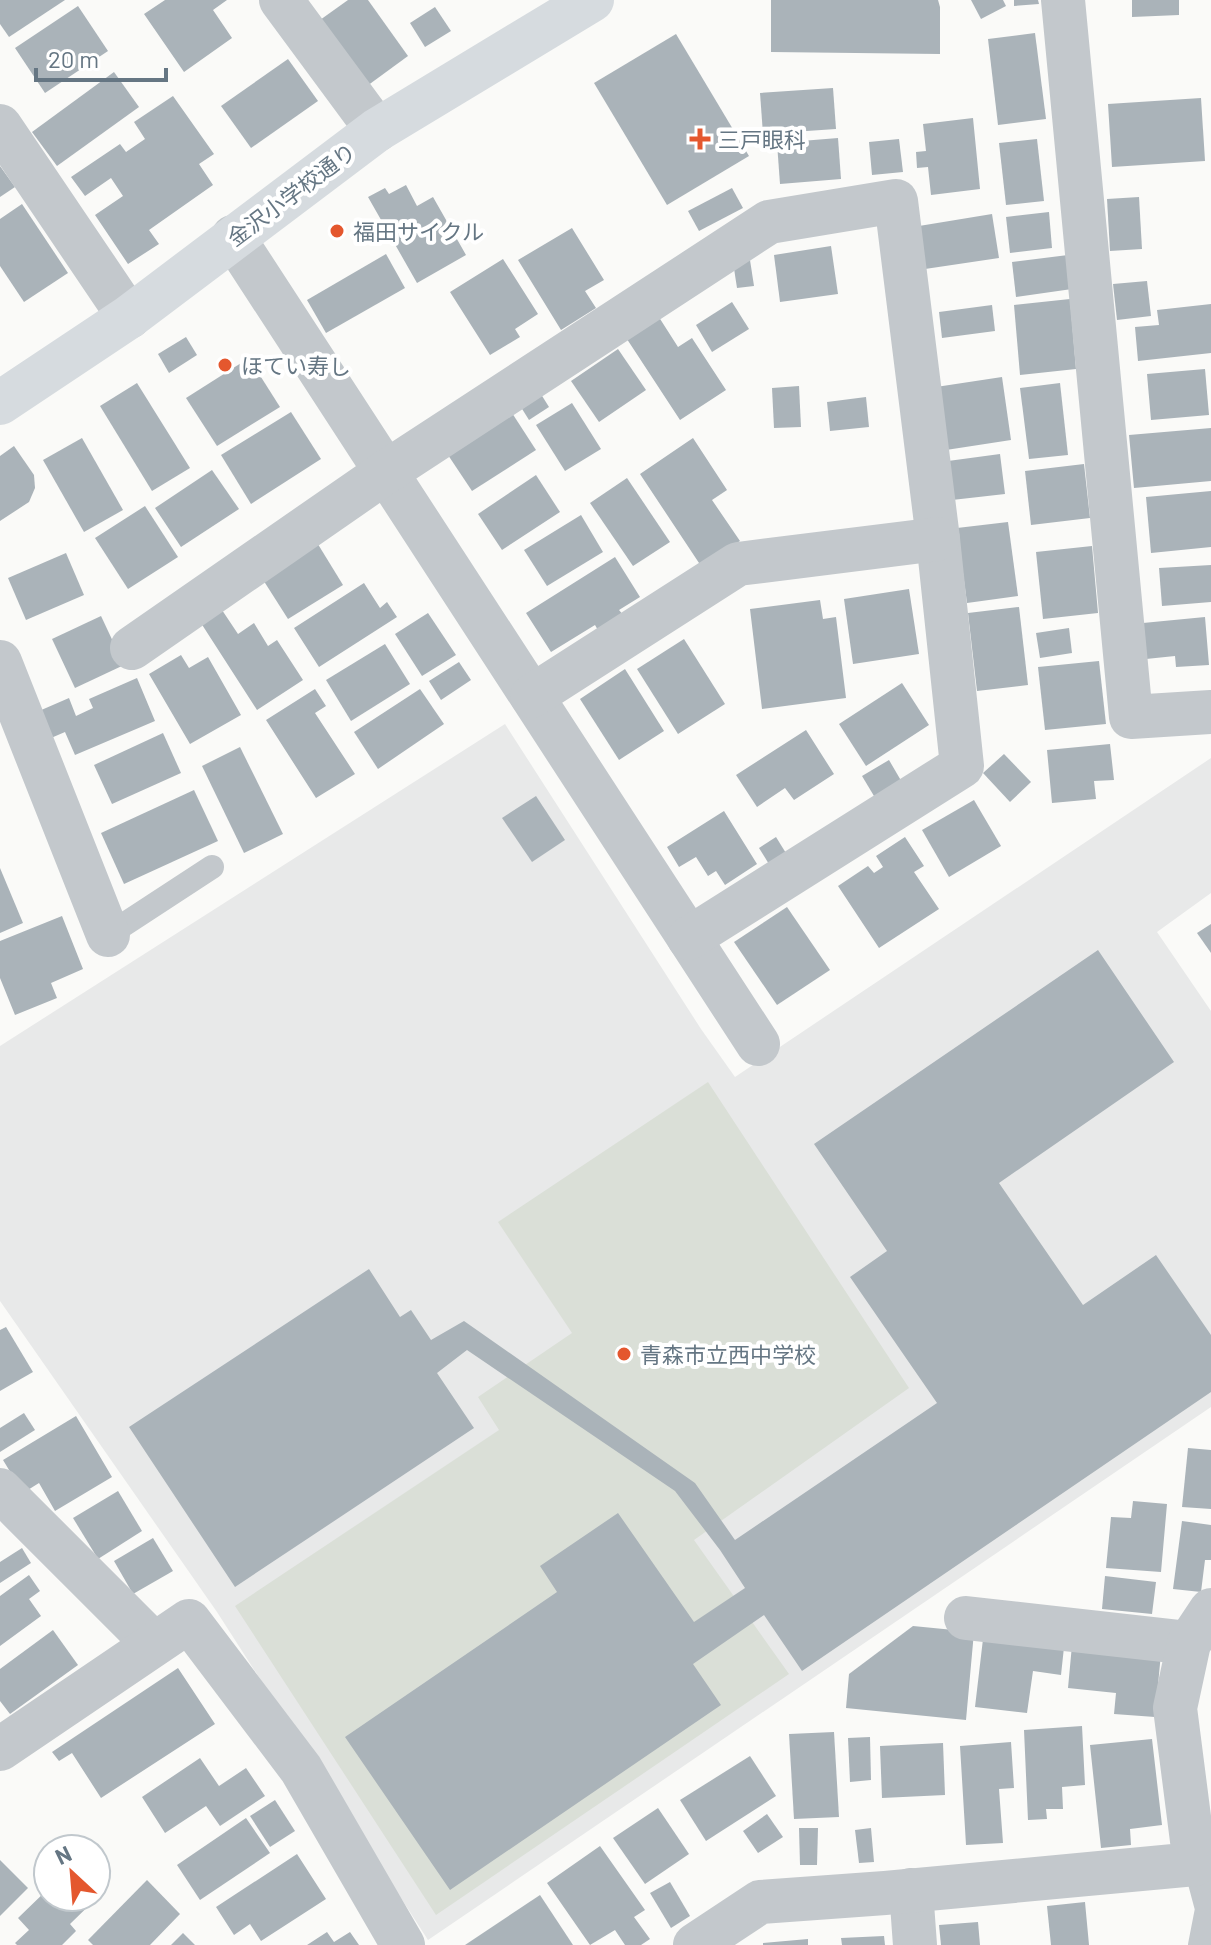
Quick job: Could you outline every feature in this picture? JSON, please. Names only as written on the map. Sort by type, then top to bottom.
[{"type":"street","points":[[281,0],[377,130]]},
{"type":"street","name":"金沢小学校通り","points":[[0,403],[129,317],[377,130],[592,0]]},
{"type":"street","points":[[1063,0],[1131,717],[1211,712]]},
{"type":"street","points":[[0,126],[129,317]]},
{"type":"street","points":[[132,648],[386,472],[769,222],[896,201],[938,539],[962,766],[689,938]]},
{"type":"street","points":[[233,237],[758,1044]]},
{"type":"street","points":[[532,696],[738,564],[938,539]]},
{"type":"street","points":[[0,662],[108,935]]},
{"type":"street","points":[[0,1490],[154,1644]]},
{"type":"street","points":[[695,1945],[760,1902],[1195,1864],[1175,1708],[1200,1627],[966,1618]]},
{"type":"street","points":[[0,1749],[189,1621],[301,1769],[403,1945]]},
{"type":"street","points":[[911,1890],[915,1945]]},
{"type":"lane","points":[[108,935],[212,867]]},
{"type":"lane","points":[[1195,1864],[1207,1909],[1200,1945]]},
{"type":"shaded area","name":"青森市立西中学校","points":[[505,724],[735,1077],[1211,758],[1211,893],[1157,932],[1211,1011],[1211,1407],[428,1940],[217,1612],[0,1301],[0,1046]]},
{"type":"shaded area","points":[[708,1082],[909,1388],[694,1540],[789,1674],[436,1915],[235,1606],[499,1430],[478,1397],[572,1333],[498,1222]]},
{"type":"building","points":[[0,0],[65,0],[9,37],[0,24]]},
{"type":"building","points":[[165,0],[227,0],[213,10],[232,38],[184,72],[144,14]]},
{"type":"building","points":[[348,0],[368,0],[408,56],[367,86],[320,20]]},
{"type":"building","points":[[771,0],[938,0],[940,54],[771,52]]},
{"type":"building","points":[[971,0],[1003,0],[1006,6],[981,19]]},
{"type":"building","points":[[1014,0],[1038,0],[1039,4],[1014,6]]},
{"type":"building","points":[[1132,0],[1179,0],[1179,15],[1132,17]]},
{"type":"building","points":[[78,6],[108,51],[45,93],[15,48]]},
{"type":"building","points":[[435,7],[451,31],[425,47],[410,23]]},
{"type":"building","points":[[1035,33],[1046,119],[998,125],[988,39]]},
{"type":"building","points":[[676,34],[749,156],[667,205],[594,83]]},
{"type":"building","points":[[288,59],[318,101],[251,148],[221,106]]},
{"type":"building","points":[[114,72],[139,107],[57,166],[32,132]]},
{"type":"building","points":[[833,88],[836,129],[763,134],[760,93]]},
{"type":"building","points":[[173,96],[214,154],[199,164],[213,185],[149,230],[159,244],[128,264],[95,215],[123,196],[111,178],[85,196],[71,177],[120,144],[126,152],[145,139],[134,122]]},
{"type":"building","points":[[1201,98],[1205,161],[1112,167],[1108,104]]},
{"type":"building","points":[[973,118],[980,189],[931,195],[928,167],[917,168],[916,152],[926,151],[923,124]]},
{"type":"building","points":[[838,138],[841,179],[780,184],[777,143]]},
{"type":"building","points":[[899,139],[903,172],[872,175],[869,142]]},
{"type":"building","points":[[1037,139],[1044,201],[1006,205],[999,143]]},
{"type":"building","points":[[0,166],[15,187],[0,197]]},
{"type":"building","points":[[406,185],[417,206],[433,197],[466,255],[417,283],[368,197],[385,188],[389,194]]},
{"type":"building","points":[[732,188],[743,208],[699,231],[688,211]]},
{"type":"building","points":[[1139,197],[1142,249],[1110,251],[1107,199]]},
{"type":"building","points":[[22,204],[68,273],[24,302],[0,266],[0,219]]},
{"type":"building","points":[[1049,212],[1052,248],[1010,253],[1006,217]]},
{"type":"building","points":[[992,214],[999,258],[925,269],[919,226]]},
{"type":"building","points":[[572,228],[604,280],[585,291],[596,308],[561,330],[518,260]]},
{"type":"building","points":[[831,246],[838,294],[780,302],[774,255]]},
{"type":"building","points":[[386,254],[405,288],[326,333],[307,300]]},
{"type":"building","points":[[1068,255],[1072,289],[1016,297],[1012,262]]},
{"type":"building","points":[[503,259],[538,314],[515,329],[520,337],[490,355],[450,292]]},
{"type":"building","points":[[750,260],[754,286],[737,288],[733,262]]},
{"type":"building","points":[[1147,281],[1151,316],[1117,320],[1113,284]]},
{"type":"building","points":[[1070,299],[1076,369],[1020,375],[1014,305]]},
{"type":"building","points":[[732,302],[749,329],[712,352],[696,325]]},
{"type":"building","points":[[1211,304],[1211,353],[1138,361],[1135,327],[1159,325],[1157,310]]},
{"type":"building","points":[[992,305],[995,331],[942,338],[939,312]]},
{"type":"building","points":[[655,311],[678,347],[692,338],[726,390],[680,420],[623,333]]},
{"type":"building","points":[[186,337],[197,355],[169,373],[158,354]]},
{"type":"building","points":[[618,349],[646,390],[599,422],[571,381]]},
{"type":"building","points":[[249,358],[280,407],[217,446],[186,398]]},
{"type":"building","points":[[1205,369],[1209,415],[1151,420],[1147,374]]},
{"type":"building","points":[[1002,377],[1011,440],[946,450],[936,387]]},
{"type":"building","points":[[137,383],[190,468],[152,491],[100,406]]},
{"type":"building","points":[[1060,383],[1068,455],[1029,459],[1020,388]]},
{"type":"building","points":[[799,386],[801,427],[774,428],[772,388]]},
{"type":"building","points":[[539,391],[549,407],[529,420],[519,404]]},
{"type":"building","points":[[866,397],[869,427],[830,431],[827,402]]},
{"type":"building","points":[[572,403],[601,449],[565,471],[536,425]]},
{"type":"building","points":[[291,412],[321,459],[251,504],[221,455]]},
{"type":"building","points":[[512,413],[536,450],[472,491],[448,455]]},
{"type":"building","points":[[1211,428],[1211,481],[1134,488],[1129,435]]},
{"type":"building","points":[[82,438],[123,510],[84,532],[43,460]]},
{"type":"building","points":[[693,438],[727,490],[712,500],[740,541],[701,566],[640,474]]},
{"type":"building","points":[[14,446],[34,475],[35,488],[29,502],[0,521],[0,456]]},
{"type":"building","points":[[1000,454],[1005,494],[952,500],[948,461]]},
{"type":"building","points":[[1084,464],[1090,518],[1031,525],[1025,471]]},
{"type":"building","points":[[212,470],[239,509],[181,547],[155,508]]},
{"type":"building","points":[[536,475],[560,512],[502,550],[478,514]]},
{"type":"building","points":[[627,478],[670,542],[633,566],[590,503]]},
{"type":"building","points":[[1211,491],[1211,547],[1151,553],[1146,497]]},
{"type":"building","points":[[145,506],[178,557],[128,589],[95,538]]},
{"type":"building","points":[[581,515],[603,552],[547,586],[524,550]]},
{"type":"building","points":[[1008,522],[1018,596],[967,603],[957,528]]},
{"type":"building","points":[[316,541],[343,585],[288,619],[260,575]]},
{"type":"building","points":[[1092,546],[1098,613],[1043,619],[1036,552]]},
{"type":"building","points":[[66,553],[84,595],[26,620],[8,578]]},
{"type":"building","points":[[615,557],[640,597],[619,610],[624,616],[599,632],[595,625],[551,652],[526,613]]},
{"type":"building","points":[[1211,565],[1211,602],[1162,606],[1159,568]]},
{"type":"building","points":[[364,583],[380,608],[387,602],[397,617],[319,667],[294,628]]},
{"type":"building","points":[[909,589],[919,654],[853,664],[844,599]]},
{"type":"building","points":[[820,600],[823,619],[836,617],[846,698],[762,709],[750,609]]},
{"type":"building","points":[[220,607],[238,634],[254,623],[268,646],[277,640],[303,680],[257,710],[199,620]]},
{"type":"building","points":[[1019,607],[1028,685],[977,691],[968,613]]},
{"type":"building","points":[[428,613],[456,655],[422,676],[395,634]]},
{"type":"building","points":[[101,616],[124,665],[75,688],[52,639]]},
{"type":"building","points":[[1205,617],[1209,665],[1176,667],[1175,656],[1146,659],[1143,623]]},
{"type":"building","points":[[1069,628],[1072,653],[1040,658],[1036,633]]},
{"type":"building","points":[[684,639],[725,704],[678,734],[637,669]]},
{"type":"building","points":[[385,644],[410,684],[351,721],[326,680]]},
{"type":"building","points":[[181,655],[189,668],[208,657],[241,715],[190,744],[149,674]]},
{"type":"building","points":[[1099,661],[1106,724],[1045,730],[1038,667]]},
{"type":"building","points":[[459,662],[471,680],[441,700],[429,681]]},
{"type":"building","points":[[625,669],[664,731],[619,760],[580,699]]},
{"type":"building","points":[[137,678],[155,721],[75,755],[65,732],[51,738],[39,711],[69,698],[76,716],[93,708],[89,699]]},
{"type":"building","points":[[902,683],[929,725],[866,766],[839,724]]},
{"type":"building","points":[[315,689],[326,706],[315,713],[355,774],[316,798],[266,720]]},
{"type":"building","points":[[420,689],[444,724],[378,769],[354,732]]},
{"type":"building","points":[[806,730],[834,774],[794,800],[785,788],[757,807],[736,775]]},
{"type":"building","points":[[163,733],[181,773],[112,804],[94,765]]},
{"type":"building","points":[[1110,744],[1114,780],[1094,781],[1096,799],[1052,803],[1047,750]]},
{"type":"building","points":[[240,747],[283,834],[244,853],[202,766]]},
{"type":"building","points":[[1004,754],[1031,782],[1010,802],[983,773]]},
{"type":"building","points":[[889,760],[903,784],[877,801],[862,776]]},
{"type":"building","points":[[194,790],[218,841],[124,884],[101,833]]},
{"type":"building","points":[[536,796],[565,840],[532,862],[502,818]]},
{"type":"building","points":[[974,800],[1001,846],[949,877],[922,830]]},
{"type":"building","points":[[724,811],[757,864],[725,885],[716,871],[708,876],[696,857],[679,867],[667,847]]},
{"type":"building","points":[[776,837],[789,858],[772,869],[759,848]]},
{"type":"building","points":[[905,837],[924,866],[914,872],[939,909],[879,948],[838,886],[868,866],[874,873],[883,867],[876,856]]},
{"type":"building","points":[[0,868],[23,923],[0,933]]},
{"type":"building","points":[[787,907],[830,970],[777,1005],[734,942]]},
{"type":"building","points":[[62,916],[83,969],[51,983],[57,998],[15,1015],[0,978],[0,941]]},
{"type":"building","points":[[1211,924],[1211,953],[1197,933]]},
{"type":"building","points":[[1098,950],[1174,1062],[999,1183],[1083,1305],[1156,1255],[1211,1335],[1211,1392],[802,1671],[764,1615],[693,1664],[721,1705],[450,1890],[345,1737],[557,1592],[540,1566],[618,1513],[694,1622],[745,1588],[720,1550],[675,1491],[467,1350],[437,1373],[474,1428],[235,1587],[129,1427],[369,1269],[400,1317],[411,1310],[431,1340],[464,1321],[695,1483],[735,1540],[937,1403],[850,1277],[887,1251],[814,1144]]},
{"type":"building","points":[[6,1327],[33,1372],[0,1391],[0,1330]]},
{"type":"building","points":[[24,1413],[35,1430],[0,1452],[0,1428]]},
{"type":"building","points":[[76,1416],[112,1477],[55,1511],[39,1483],[23,1493],[3,1460]]},
{"type":"building","points":[[1188,1448],[1211,1450],[1211,1509],[1182,1507]]},
{"type":"building","points":[[118,1491],[142,1531],[98,1559],[73,1518]]},
{"type":"building","points":[[1133,1501],[1167,1504],[1161,1572],[1106,1568],[1111,1517],[1131,1518]]},
{"type":"building","points":[[1182,1521],[1211,1525],[1211,1560],[1205,1560],[1201,1592],[1173,1589]]},
{"type":"building","points":[[153,1538],[173,1571],[133,1594],[114,1561]]},
{"type":"building","points":[[22,1548],[31,1563],[0,1583],[0,1562]]},
{"type":"building","points":[[29,1575],[40,1591],[29,1599],[41,1616],[0,1646],[0,1596]]},
{"type":"building","points":[[1105,1576],[1156,1582],[1152,1614],[1102,1609]]},
{"type":"building","points":[[913,1626],[974,1632],[966,1720],[846,1708],[849,1674]]},
{"type":"building","points":[[53,1630],[78,1665],[10,1714],[0,1701],[0,1669]]},
{"type":"building","points":[[1065,1638],[1061,1675],[1033,1671],[1027,1713],[975,1707],[983,1639]]},
{"type":"building","points":[[1072,1645],[1161,1653],[1155,1717],[1114,1714],[1116,1693],[1068,1688]]},
{"type":"building","points":[[178,1668],[215,1724],[101,1798],[72,1753],[59,1761],[52,1752]]},
{"type":"building","points":[[1082,1726],[1085,1785],[1062,1787],[1063,1809],[1046,1809],[1047,1819],[1028,1820],[1024,1730]]},
{"type":"building","points":[[834,1732],[839,1817],[794,1819],[789,1734]]},
{"type":"building","points":[[870,1737],[871,1780],[850,1782],[848,1738]]},
{"type":"building","points":[[1152,1739],[1162,1825],[1130,1829],[1131,1845],[1101,1848],[1090,1745]]},
{"type":"building","points":[[1011,1742],[1014,1788],[999,1789],[1003,1843],[966,1845],[960,1746]]},
{"type":"building","points":[[943,1743],[945,1795],[882,1798],[880,1746]]},
{"type":"building","points":[[750,1756],[776,1796],[706,1841],[680,1800]]},
{"type":"building","points":[[200,1758],[219,1786],[246,1768],[265,1796],[220,1826],[206,1806],[165,1833],[142,1797]]},
{"type":"building","points":[[275,1800],[295,1831],[270,1847],[250,1816]]},
{"type":"building","points":[[658,1808],[689,1854],[645,1884],[613,1838]]},
{"type":"building","points":[[767,1814],[783,1837],[758,1853],[743,1831]]},
{"type":"building","points":[[246,1818],[270,1853],[200,1900],[177,1865]]},
{"type":"building","points":[[799,1828],[818,1828],[817,1865],[800,1865]]},
{"type":"building","points":[[871,1828],[874,1862],[859,1863],[855,1830]]},
{"type":"building","points":[[600,1846],[645,1910],[634,1917],[650,1939],[641,1945],[625,1945],[615,1930],[590,1945],[547,1883]]},
{"type":"building","points":[[297,1854],[326,1899],[261,1941],[250,1924],[234,1935],[216,1907]]},
{"type":"building","points":[[0,1860],[28,1888],[0,1916]]},
{"type":"building","points":[[147,1880],[180,1914],[150,1945],[93,1945],[88,1940]]},
{"type":"building","points":[[670,1882],[690,1916],[671,1928],[650,1893]]},
{"type":"building","points":[[540,1895],[573,1945],[465,1945]]},
{"type":"building","points":[[1085,1902],[1089,1945],[1051,1945],[1047,1906]]},
{"type":"building","points":[[32,1904],[32,1913],[81,1913],[70,1924],[76,1931],[62,1945],[17,1945],[15,1943],[29,1930],[18,1918]]},
{"type":"building","points":[[978,1922],[980,1945],[941,1945],[939,1925]]},
{"type":"building","points":[[327,1932],[334,1942],[350,1932],[359,1945],[307,1945]]},
{"type":"building","points":[[183,1933],[195,1945],[171,1945]]},
{"type":"building","points":[[884,1936],[885,1945],[842,1945],[841,1938]]},
{"type":"building","points":[[808,1939],[808,1945],[763,1945],[763,1943]]},
{"type":"place","name":"三戸眼科","points":[[700,139]]},
{"type":"place","name":"福田サイクル","points":[[337,231]]},
{"type":"place","name":"ほてい寿し","points":[[225,365]]},
{"type":"place","name":"青森市立西中学校","points":[[624,1354]]}]
